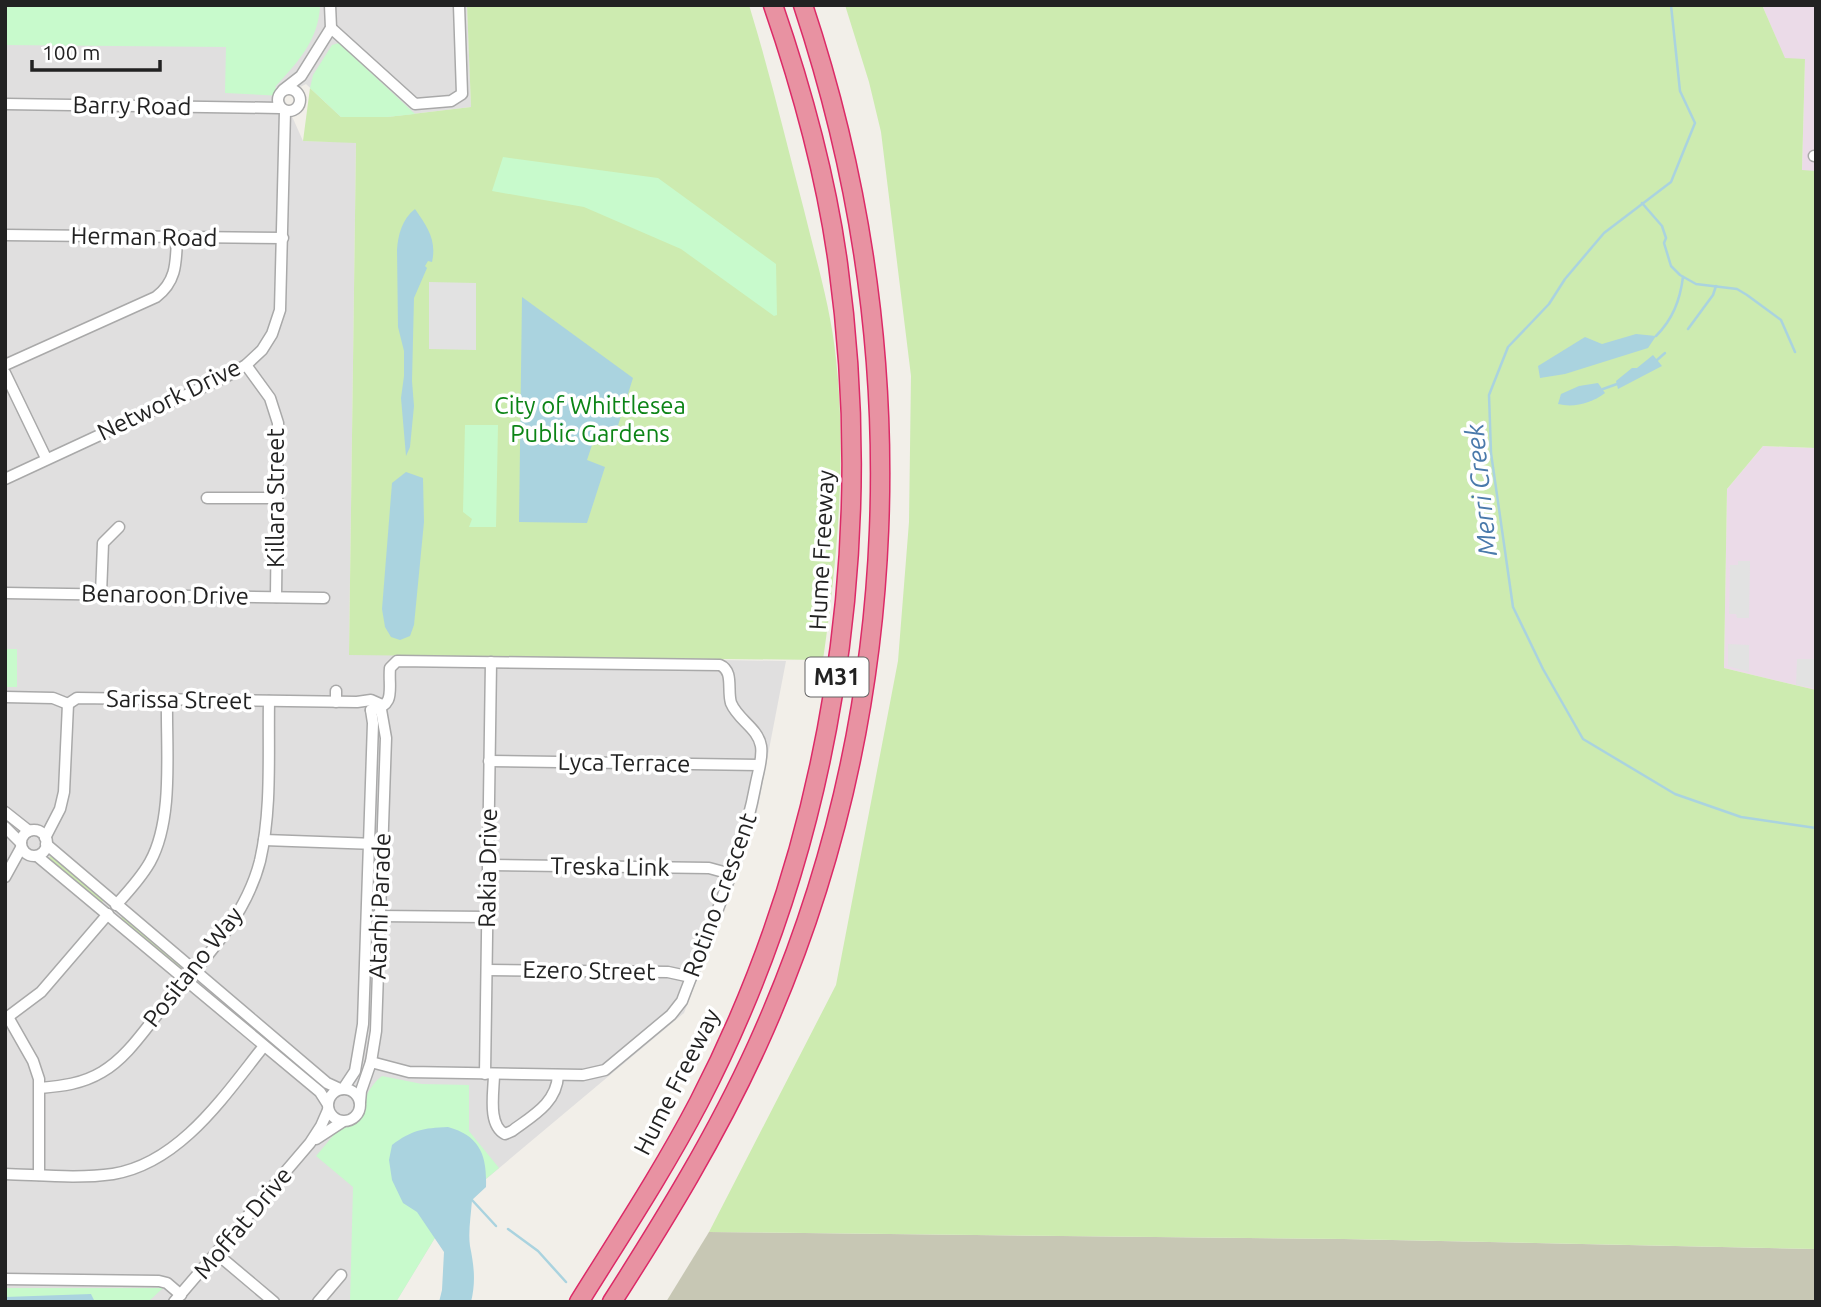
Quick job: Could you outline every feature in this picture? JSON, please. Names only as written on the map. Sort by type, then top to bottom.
[{"type":"highway","name":"Hume Freeway","points":[[579,1302],[638,1208],[698,1104],[749,993],[799,848],[814,791],[837,673],[850,553],[852,501],[852,424],[847,348],[837,261],[817,156],[804,102],[773,5]]},
{"type":"highway","name":"M31","points":[[612,1302],[710,1141],[779,995],[797,948],[833,832],[859,713],[869,649],[876,593],[881,486],[872,307],[853,186],[836,114],[803,5]]},
{"type":"street","points":[[282,102],[331,28],[330,5]]},
{"type":"street","points":[[331,28],[415,104],[451,101],[462,94],[459,5]]},
{"type":"street","points":[[282,102],[296,110],[299,106],[301,76]]},
{"type":"street","points":[[282,102],[293,90],[299,96]]},
{"type":"street","name":"Barry Road","points":[[5,104],[259,107],[282,102]]},
{"type":"street","name":"Network Drive","points":[[5,479],[246,365],[262,350],[276,323],[282,292],[282,102]]},
{"type":"street","name":"Herman Road","points":[[5,235],[283,238]]},
{"type":"street","points":[[5,365],[163,291],[173,276],[177,237]]},
{"type":"street","name":"Killara Street","points":[[246,365],[270,398],[276,415],[276,597]]},
{"type":"street","points":[[5,373],[46,458]]},
{"type":"street","points":[[207,498],[277,498]]},
{"type":"street","points":[[101,594],[103,543],[119,527]]},
{"type":"street","name":"Benaroon Drive","points":[[5,593],[324,598]]},
{"type":"street","name":"Rotino Crescent","points":[[371,1062],[409,1072],[590,1075],[605,1070],[676,1011],[747,830],[762,751],[760,740],[732,705],[728,673],[723,666],[407,660],[394,663],[390,668],[389,688],[377,707]]},
{"type":"street","name":"Rakia Drive","points":[[491,662],[486,970],[489,1074],[497,1128],[505,1134],[512,1131],[550,1100],[557,1087],[558,1075]]},
{"type":"street","name":"Sarissa Street","points":[[5,697],[53,698],[68,705],[77,698],[269,701],[336,696],[377,707]]},
{"type":"street","points":[[116,905],[150,862],[160,837],[165,807],[167,700]]},
{"type":"street","name":"Positano Way","points":[[40,1088],[79,1083],[109,1068],[190,976],[235,919],[252,884],[264,840],[269,701]]},
{"type":"street","points":[[40,836],[55,818],[64,792],[68,705]]},
{"type":"street","name":"Atarhi Parade","points":[[342,1089],[355,1071],[360,1049],[373,723],[377,707]]},
{"type":"street","name":"Atarhi Parade","points":[[360,1102],[376,1031],[386,730],[377,707]]},
{"type":"street","name":"Lyca Terrace","points":[[489,761],[760,765]]},
{"type":"street","points":[[5,812],[40,836],[116,905],[190,976],[264,1046],[320,1092],[333,1118],[342,1122],[356,1116],[360,1102],[354,1093],[327,1083],[190,976],[108,915],[21,845],[5,827]]},
{"type":"street","points":[[8,874],[23,836],[40,836]]},
{"type":"street","points":[[8,874],[44,851],[40,836]]},
{"type":"street","points":[[264,840],[383,844]]},
{"type":"street","name":"Treska Link","points":[[488,865],[709,869],[731,874]]},
{"type":"street","points":[[39,1175],[40,1088],[33,1061],[7,1018],[47,985],[108,915]]},
{"type":"street","points":[[367,915],[487,917]]},
{"type":"street","name":"Ezero Street","points":[[486,970],[668,972],[691,977]]},
{"type":"street","points":[[5,1174],[114,1174],[157,1159],[194,1129],[264,1046]]},
{"type":"street","points":[[328,1106],[332,1094],[342,1089]]},
{"type":"street","name":"Moffat Drive","points":[[178,1298],[310,1143],[321,1126],[328,1106]]},
{"type":"street","name":"Moffat Drive","points":[[310,1143],[342,1122]]},
{"type":"street","points":[[217,1254],[274,1302]]},
{"type":"street","points":[[318,1302],[341,1275]]},
{"type":"street","points":[[5,1279],[159,1281],[167,1283],[178,1298]]},
{"type":"shaded area","points":[[5,5],[467,5],[471,107],[387,117],[341,117],[306,84],[283,96],[303,141],[356,142],[349,654],[786,661],[752,838],[684,1013],[455,1205],[396,1302],[5,1302]]},
{"type":"shaded area","points":[[1762,5],[1816,5],[1816,171],[1802,171],[1805,60],[1785,59]]},
{"type":"shaded area","points":[[429,282],[476,283],[476,350],[429,349]]},
{"type":"shaded area","points":[[1763,446],[1816,448],[1816,690],[1724,668],[1727,489]]},
{"type":"shaded area","points":[[1738,561],[1750,561],[1749,618],[1737,618],[1736,614],[1729,614],[1730,565],[1738,565]]},
{"type":"shaded area","points":[[1728,644],[1749,645],[1749,672],[1728,666]]},
{"type":"shaded area","points":[[1797,659],[1816,659],[1816,688],[1796,685]]},
{"type":"shaded area","points":[[709,1232],[1344,1239],[1816,1249],[1816,1302],[666,1302]]},
{"type":"green space","points":[[5,5],[320,5],[319,18],[311,40],[299,60],[275,87],[283,96],[225,93],[226,47],[5,45]]},
{"type":"green space","name":"City of Whittlesea Public Gardens","points":[[467,5],[749,5],[823,284],[836,359],[841,433],[839,510],[823,660],[349,655],[356,143],[303,141],[310,88],[341,117],[387,117],[471,107]]},
{"type":"green space","points":[[845,5],[1762,5],[1785,58],[1805,59],[1802,170],[1816,171],[1816,448],[1763,446],[1727,489],[1724,668],[1816,690],[1816,1249],[1344,1239],[709,1232],[836,985],[898,661],[909,522],[911,376],[881,132]]},
{"type":"green space","points":[[339,43],[415,114],[341,117],[310,88],[313,75],[332,45]]},
{"type":"green space","points":[[503,157],[658,178],[776,264],[777,315],[774,316],[681,249],[584,207],[492,191]]},
{"type":"green space","points":[[465,425],[498,425],[496,527],[469,527],[472,519],[463,512]]},
{"type":"green space","points":[[5,649],[17,649],[17,687],[5,687]]},
{"type":"green space","points":[[52,855],[105,899],[100,904],[47,860]]},
{"type":"green space","points":[[124,915],[182,966],[180,969],[120,919]]},
{"type":"green space","points":[[382,1076],[422,1084],[469,1085],[469,1131],[499,1168],[455,1205],[396,1302],[350,1302],[353,1187],[316,1156],[337,1131],[358,1119],[370,1090]]},
{"type":"green space","points":[[5,1288],[163,1288],[148,1302],[5,1302]]},
{"type":"water","points":[[415,209],[430,234],[433,254],[432,262],[428,261],[425,266],[427,268],[414,298],[414,406],[410,447],[406,456],[401,398],[404,351],[398,327],[397,250],[402,228]]},
{"type":"water","points":[[522,297],[633,378],[615,435],[597,430],[587,460],[605,467],[587,523],[519,522]]},
{"type":"water","points":[[1636,334],[1656,336],[1648,348],[1565,374],[1540,378],[1538,366],[1585,337],[1602,344]]},
{"type":"water","points":[[1653,355],[1662,366],[1618,389],[1616,381]]},
{"type":"water","points":[[1598,383],[1605,393],[1594,400],[1576,405],[1558,404],[1561,394],[1579,386]]},
{"type":"water","points":[[406,472],[423,478],[424,522],[414,625],[410,636],[400,640],[391,637],[385,627],[382,609],[392,483]]},
{"type":"water","points":[[448,1127],[468,1136],[474,1142],[485,1165],[486,1187],[472,1200],[469,1235],[474,1280],[471,1302],[439,1302],[444,1252],[417,1212],[403,1203],[392,1180],[389,1160],[392,1145],[406,1136],[425,1129]]},
{"type":"water","points":[[91,1294],[95,1302],[5,1302],[5,1297]]},
{"type":"waterway","name":"Merri Creek","points":[[1671,5],[1680,91],[1695,123],[1671,182],[1604,233],[1565,279],[1549,304],[1508,347],[1489,395],[1491,453],[1513,607],[1543,669],[1583,739],[1675,794],[1741,817],[1816,828]]},
{"type":"waterway","points":[[1642,203],[1662,226],[1671,266],[1680,275],[1696,284],[1737,289],[1747,295],[1781,320],[1795,352]]},
{"type":"waterway","points":[[1656,336],[1675,309],[1683,277]]},
{"type":"waterway","points":[[1688,329],[1713,295],[1716,286]]},
{"type":"waterway","points":[[1657,360],[1665,353]]},
{"type":"waterway","points":[[1603,389],[1617,384]]},
{"type":"waterway","points":[[472,1200],[496,1226]]},
{"type":"waterway","points":[[508,1229],[538,1251],[566,1282]]}]
